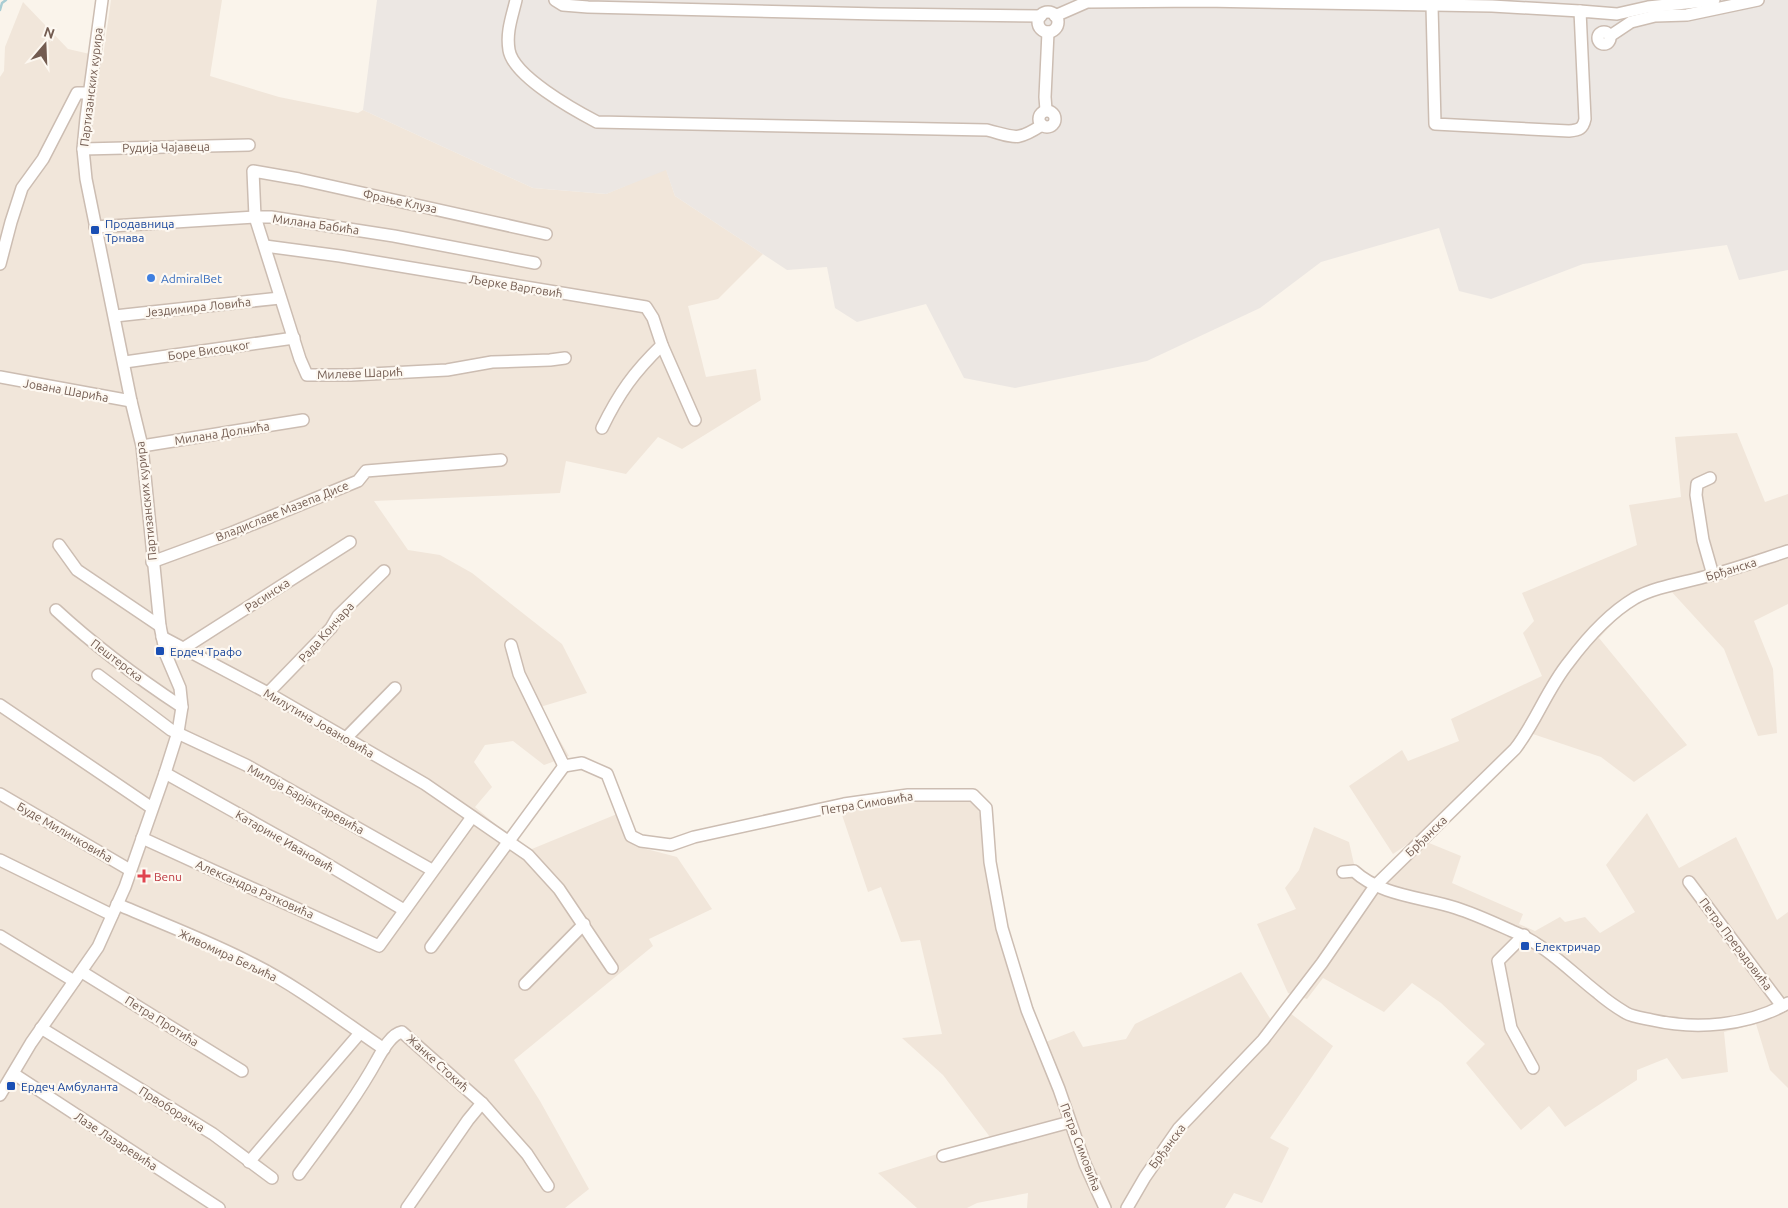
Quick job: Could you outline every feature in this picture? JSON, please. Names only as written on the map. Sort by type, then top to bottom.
[{"type":"street","name":"Партизанских курира","points":[[1,1092],[14,1074],[40,1028],[82,972],[98,947],[117,904],[142,838],[178,732],[182,707],[180,688],[166,655],[161,631],[152,562],[142,446],[131,401],[125,362],[86,179],[84,149],[89,92],[102,0]]},
{"type":"street","points":[[522,0],[516,0],[508,33],[509,52],[520,71],[543,89],[597,122],[987,130],[1017,137],[1026,136],[1042,125],[1039,120],[1040,115],[1046,110],[1048,32]]},
{"type":"street","points":[[555,0],[563,4],[588,7],[879,14],[1041,16],[1049,13],[1055,16],[1057,24],[1054,30],[1048,32],[1040,28],[1038,22],[1041,16]]},
{"type":"street","points":[[1055,16],[1088,2],[1202,1],[1432,6],[1491,3],[1618,14],[1648,7],[1714,0]]},
{"type":"street","points":[[1610,36],[1631,22],[1654,16],[1687,15],[1758,0]]},
{"type":"street","points":[[1432,6],[1435,124],[1570,131],[1579,130],[1584,126],[1585,119],[1580,11]]},
{"type":"street","points":[[0,264],[2,246],[22,188],[43,158],[77,92],[89,92]]},
{"type":"street","name":"Рудија Чајавеца","points":[[84,149],[250,145]]},
{"type":"street","name":"Милеве Шарић","points":[[253,171],[255,217],[300,359],[307,375],[351,375],[447,370],[492,362],[565,358]]},
{"type":"street","name":"Фрање Клуза","points":[[253,171],[300,179],[546,234]]},
{"type":"street","name":"Милана Бабића","points":[[95,227],[271,217],[394,236],[535,263]]},
{"type":"street","name":"Љерке Варговић","points":[[265,246],[359,259],[646,307],[653,318],[662,345],[695,420]]},
{"type":"street","name":"Јездимира Ловића","points":[[115,316],[280,298]]},
{"type":"street","name":"Боре Висоцког","points":[[125,362],[294,338]]},
{"type":"street","points":[[602,428],[616,400],[639,368],[662,345]]},
{"type":"street","name":"Јована Шарића","points":[[0,377],[131,401]]},
{"type":"street","name":"Милана Долнића","points":[[142,446],[303,420]]},
{"type":"street","name":"Владиславе Мазепа Дисе","points":[[152,562],[231,533],[358,481],[366,471],[501,460]]},
{"type":"street","points":[[1710,478],[1696,484],[1696,495],[1703,540],[1713,575]]},
{"type":"street","name":"Расинска","points":[[184,648],[350,542]]},
{"type":"street","name":"Милутина Јовановића","points":[[59,545],[76,570],[184,648],[268,693],[426,784],[528,856],[559,889],[612,968]]},
{"type":"street","name":"Брђанска","points":[[1126,1208],[1179,1128],[1263,1040],[1322,963],[1375,886],[1515,749],[1527,733],[1562,672],[1594,632],[1611,615],[1637,597],[1652,591],[1713,575],[1788,551]]},
{"type":"street","name":"Рада Кончара","points":[[268,693],[331,628],[338,616],[384,571]]},
{"type":"street","name":"Пештерска","points":[[56,610],[104,651],[182,707]]},
{"type":"street","points":[[431,947],[564,766],[519,674],[511,646]]},
{"type":"street","name":"Милоја Барјактаревића","points":[[98,675],[171,730],[246,765],[432,870]]},
{"type":"street","points":[[346,738],[395,688]]},
{"type":"street","points":[[0,705],[152,808]]},
{"type":"street","name":"Петра Симовића","points":[[564,766],[582,763],[607,774],[631,836],[641,842],[671,845],[694,837],[844,804],[908,795],[973,795],[986,808],[990,862],[1002,928],[1021,992],[1085,1164],[1105,1208]]},
{"type":"street","name":"Катарине Ивановић","points":[[164,774],[285,840],[404,910]]},
{"type":"street","name":"Буде Милинковића","points":[[0,794],[130,870]]},
{"type":"street","points":[[404,910],[472,817]]},
{"type":"street","name":"Александра Ратковића","points":[[142,838],[379,946],[404,910]]},
{"type":"street","points":[[0,860],[112,915]]},
{"type":"street","points":[[1343,872],[1354,871],[1375,886],[1457,908],[1524,936],[1573,972],[1598,994],[1627,1013],[1644,1019],[1694,1026],[1725,1023],[1757,1016],[1785,1005]]},
{"type":"street","name":"Петра Прерадовића","points":[[1689,882],[1785,1005]]},
{"type":"street","name":"Живомира Бељића","points":[[117,904],[254,964],[282,980],[384,1049]]},
{"type":"street","points":[[525,984],[584,924]]},
{"type":"street","points":[[0,936],[74,981]]},
{"type":"street","points":[[1524,936],[1498,961],[1511,1028],[1534,1068]]},
{"type":"street","name":"Петра Протића","points":[[82,972],[242,1071]]},
{"type":"street","name":"Првоборачка","points":[[40,1028],[213,1134],[272,1178]]},
{"type":"street","name":"Жанке Стокић","points":[[299,1174],[363,1084],[384,1049],[398,1032],[402,1032],[482,1103],[527,1154],[548,1186]]},
{"type":"street","points":[[249,1162],[360,1033]]},
{"type":"street","name":"Лазе Лазаревића","points":[[14,1074],[219,1208]]},
{"type":"street","points":[[408,1208],[468,1120],[482,1103]]},
{"type":"street","points":[[943,1156],[1070,1122]]},
{"type":"shaded area","points":[[111,0],[222,0],[210,76],[279,97],[358,113],[363,110],[533,188],[606,194],[666,169],[675,196],[763,254],[718,299],[688,306],[706,377],[756,369],[761,400],[682,449],[658,437],[626,474],[566,461],[560,493],[374,501],[408,550],[440,555],[472,573],[562,644],[587,693],[540,707],[569,756],[544,765],[513,741],[485,745],[474,762],[492,787],[475,807],[527,851],[617,814],[635,846],[677,857],[712,909],[649,939],[653,946],[514,1060],[540,1101],[589,1189],[565,1208],[0,1208],[0,77],[4,71],[5,47],[23,2],[68,49],[103,57]]},
{"type":"shaded area","points":[[377,0],[1788,0],[1788,270],[1739,280],[1727,245],[1583,264],[1491,299],[1459,291],[1439,228],[1321,262],[1260,308],[1147,361],[1015,388],[964,378],[926,304],[857,322],[835,308],[827,267],[787,270],[675,196],[666,170],[606,194],[533,188],[363,110]]},
{"type":"shaded area","points":[[1737,433],[1765,502],[1788,494],[1788,604],[1754,621],[1773,669],[1777,733],[1758,736],[1724,649],[1670,590],[1631,604],[1599,638],[1687,745],[1634,782],[1601,757],[1524,731],[1423,834],[1393,854],[1349,786],[1402,750],[1408,761],[1459,741],[1451,719],[1542,676],[1523,633],[1534,621],[1522,593],[1637,545],[1629,505],[1681,497],[1675,437]]},
{"type":"shaded area","points":[[933,800],[976,801],[980,816],[987,875],[1038,1045],[1074,1031],[1083,1047],[1126,1039],[1135,1024],[1241,972],[1276,1028],[1290,1013],[1333,1046],[1270,1138],[1289,1148],[1262,1203],[1234,1193],[1225,1208],[1027,1208],[1028,1193],[977,1203],[967,1208],[917,1208],[878,1173],[990,1137],[943,1075],[902,1038],[942,1034],[920,940],[901,942],[881,887],[868,892],[841,812]]},
{"type":"shaded area","points":[[1647,813],[1679,868],[1736,837],[1777,920],[1788,912],[1788,1088],[1770,1070],[1756,1024],[1724,1032],[1728,1072],[1682,1079],[1667,1058],[1637,1070],[1637,1080],[1565,1127],[1549,1106],[1521,1130],[1466,1063],[1485,1044],[1441,1003],[1412,983],[1384,1012],[1323,978],[1307,999],[1288,993],[1257,924],[1296,909],[1285,888],[1299,870],[1314,827],[1349,842],[1354,864],[1384,884],[1429,843],[1461,856],[1452,883],[1523,914],[1519,924],[1535,931],[1560,917],[1565,922],[1585,917],[1600,933],[1635,912],[1606,865]]},
{"type":"waterway","points":[[0,10],[2,3],[6,0]]},
{"type":"place","name":"Продавница Трнава","points":[[95,230]]},
{"type":"place","name":"AdmiralBet","points":[[151,278]]},
{"type":"place","name":"Ердеч Трафо","points":[[160,651]]},
{"type":"place","name":"Benu","points":[[144,876]]},
{"type":"place","name":"Електричар","points":[[1525,946]]},
{"type":"place","name":"Ердеч Амбуланта","points":[[11,1086]]}]
